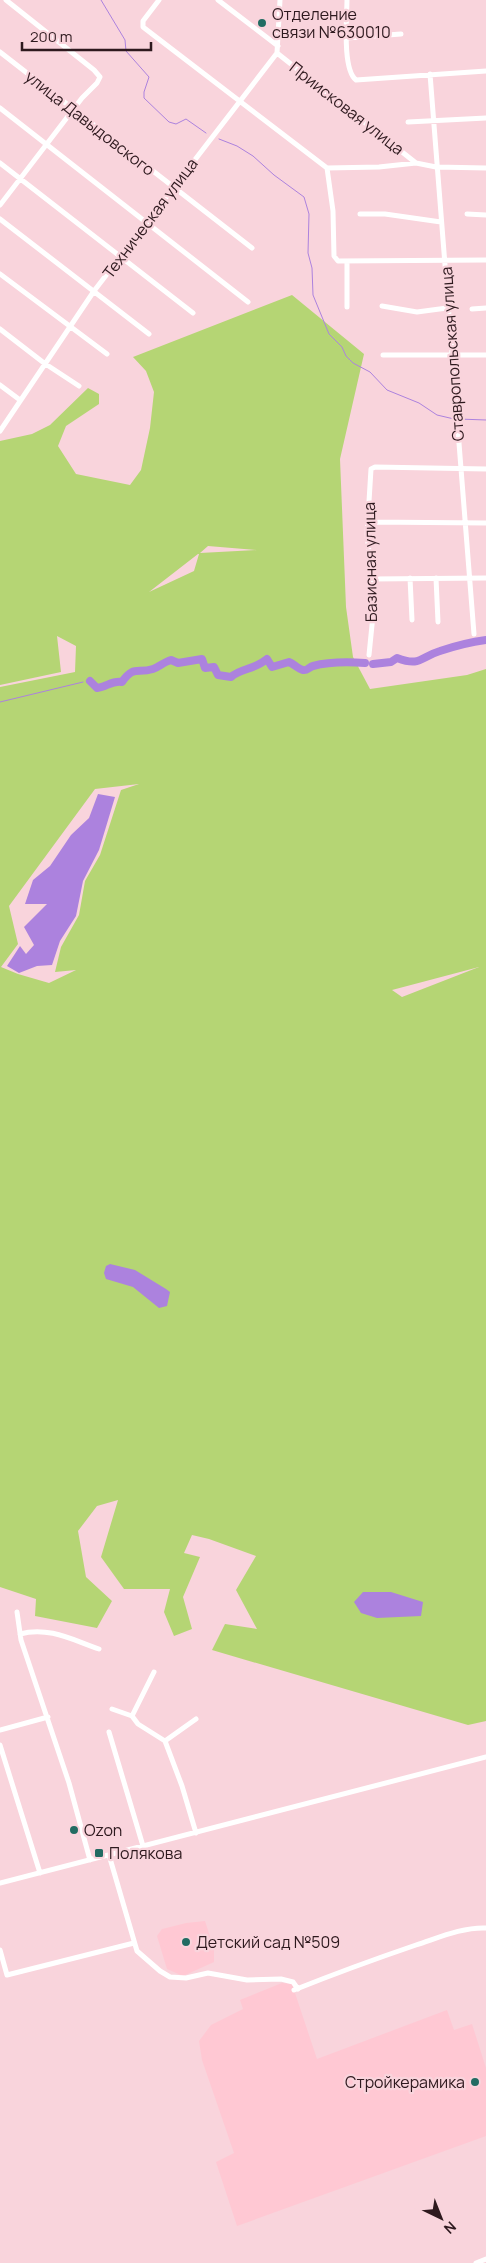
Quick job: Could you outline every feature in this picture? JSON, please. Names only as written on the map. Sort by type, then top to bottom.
[{"type":"street","points":[[0,205],[100,77],[94,70],[6,0]]},
{"type":"street","points":[[159,0],[142,24],[153,36],[326,168],[379,167],[416,163],[436,167],[486,168]]},
{"type":"street","name":"Приисковая улица","points":[[218,0],[278,46]]},
{"type":"street","name":"Техническая улица","points":[[0,431],[94,291],[277,52],[280,0]]},
{"type":"street","points":[[347,0],[347,38],[351,73],[356,80],[486,71]]},
{"type":"street","points":[[347,38],[400,34]]},
{"type":"street","name":"улица Давыдовского","points":[[0,52],[252,248]]},
{"type":"street","name":"Приисковая улица","points":[[277,52],[416,163]]},
{"type":"street","name":"Ставропольская улица","points":[[430,74],[474,634]]},
{"type":"street","points":[[0,108],[248,302]]},
{"type":"street","points":[[408,122],[486,118]]},
{"type":"street","points":[[0,163],[193,313]]},
{"type":"street","points":[[326,168],[332,211],[334,256],[338,260],[486,260]]},
{"type":"street","points":[[360,214],[385,214],[441,222]]},
{"type":"street","points":[[467,214],[486,215]]},
{"type":"street","points":[[0,219],[149,334]]},
{"type":"street","points":[[346,307],[347,260]]},
{"type":"street","points":[[0,274],[107,354]]},
{"type":"street","points":[[382,306],[417,312],[447,308]]},
{"type":"street","points":[[472,309],[486,308]]},
{"type":"street","points":[[0,329],[44,363],[79,386]]},
{"type":"street","points":[[383,355],[486,355]]},
{"type":"street","points":[[0,385],[20,400]]},
{"type":"street","name":"Базисная улица","points":[[369,655],[373,615],[372,579],[367,534],[371,469],[374,467],[460,468]]},
{"type":"street","points":[[460,468],[486,469]]},
{"type":"street","points":[[369,522],[486,523]]},
{"type":"street","points":[[410,578],[412,620]]},
{"type":"street","points":[[436,578],[438,622]]},
{"type":"street","points":[[372,579],[486,578]]},
{"type":"street","points":[[17,1612],[20,1634],[79,1816],[90,1860]]},
{"type":"street","points":[[20,1634],[32,1630],[45,1630],[99,1648]]},
{"type":"street","points":[[132,1716],[154,1672]]},
{"type":"street","points":[[112,1710],[132,1716],[138,1724],[165,1741],[182,1786],[196,1833]]},
{"type":"street","points":[[0,1730],[48,1717]]},
{"type":"street","points":[[165,1741],[196,1719]]},
{"type":"street","points":[[110,1732],[143,1846]]},
{"type":"street","points":[[0,1746],[40,1873]]},
{"type":"street","points":[[0,1883],[486,1757]]},
{"type":"street","points":[[109,1855],[137,1952],[170,1977],[186,1978],[208,1973],[248,1980],[282,1979],[292,1982],[296,1990],[370,1961],[451,1934],[477,1928],[486,1928]]},
{"type":"street","points":[[0,1950],[7,1975],[134,1942]]},
{"type":"street","points":[[476,2263],[486,2259]]},
{"type":"shaded area","points":[[98,794],[115,797],[99,850],[83,881],[76,916],[60,941],[52,965],[37,966],[19,973],[7,966],[20,946],[26,954],[34,945],[24,927],[47,904],[25,904],[33,880],[50,866],[71,835],[89,818]]},
{"type":"shaded area","points":[[110,1264],[135,1270],[166,1289],[170,1292],[167,1306],[159,1308],[133,1287],[106,1279],[104,1273],[106,1266]]},
{"type":"shaded area","points":[[363,1592],[391,1592],[423,1602],[421,1616],[377,1618],[361,1613],[354,1602]]},
{"type":"shaded area","name":"Детский сад №509","points":[[205,1921],[214,1949],[214,1962],[183,1976],[167,1969],[157,1936],[162,1929],[186,1923]]},
{"type":"shaded area","points":[[282,1983],[292,1984],[317,2059],[447,2010],[454,2030],[472,2024],[486,2068],[486,2136],[237,2226],[216,2162],[234,2153],[202,2060],[199,2041],[211,2025],[243,2009],[240,2000]]},
{"type":"green space","points":[[292,295],[364,354],[340,459],[346,607],[353,657],[370,689],[467,675],[486,669],[486,1721],[468,1725],[212,1650],[225,1624],[257,1629],[236,1590],[256,1556],[209,1539],[192,1535],[184,1553],[200,1557],[183,1597],[192,1629],[174,1636],[164,1612],[170,1589],[124,1589],[101,1557],[118,1500],[97,1506],[78,1531],[86,1577],[112,1601],[97,1628],[35,1616],[36,1599],[0,1587],[0,687],[75,672],[76,646],[57,636],[61,672],[0,685],[0,441],[32,434],[50,425],[88,388],[99,394],[99,404],[66,426],[58,446],[76,474],[130,485],[141,470],[150,428],[154,392],[146,371],[133,357]],"holes":[[[208,546],[257,550],[200,553]],[[198,554],[194,571],[149,592]],[[139,784],[121,790],[100,855],[85,881],[79,915],[61,947],[55,972],[76,970],[49,983],[1,967],[18,944],[9,906],[95,789]],[[479,967],[402,997],[392,990]]]},
{"type":"waterway","points":[[101,0],[125,40],[126,51],[149,77],[144,98],[169,122],[176,124],[186,119],[206,133]]},
{"type":"waterway","points":[[219,139],[237,146],[253,156],[274,175],[304,197],[309,214],[308,253],[312,268],[313,295],[329,334],[342,347],[346,356],[353,363],[370,372],[387,390],[419,403],[437,415],[454,419]]},
{"type":"waterway","points":[[458,419],[486,420]]},
{"type":"waterway","points":[[373,664],[391,662],[397,658],[411,662],[416,661],[446,649],[486,640]]},
{"type":"waterway","points":[[90,681],[97,688],[115,682],[122,682],[133,672],[153,669],[171,660],[178,663],[202,659],[205,668],[214,667],[218,675],[231,677],[267,659],[272,667],[289,662],[304,670],[325,664],[365,663]]},
{"type":"waterway","points":[[0,702],[83,682]]},
{"type":"place","name":"Отделение связи №630010","points":[[262,23]]},
{"type":"place","name":"Ozon","points":[[74,1830]]},
{"type":"place","name":"Полякова","points":[[99,1853]]},
{"type":"place","name":"Детский сад №509","points":[[186,1942]]},
{"type":"place","name":"Стройкерамика","points":[[475,2082]]}]
